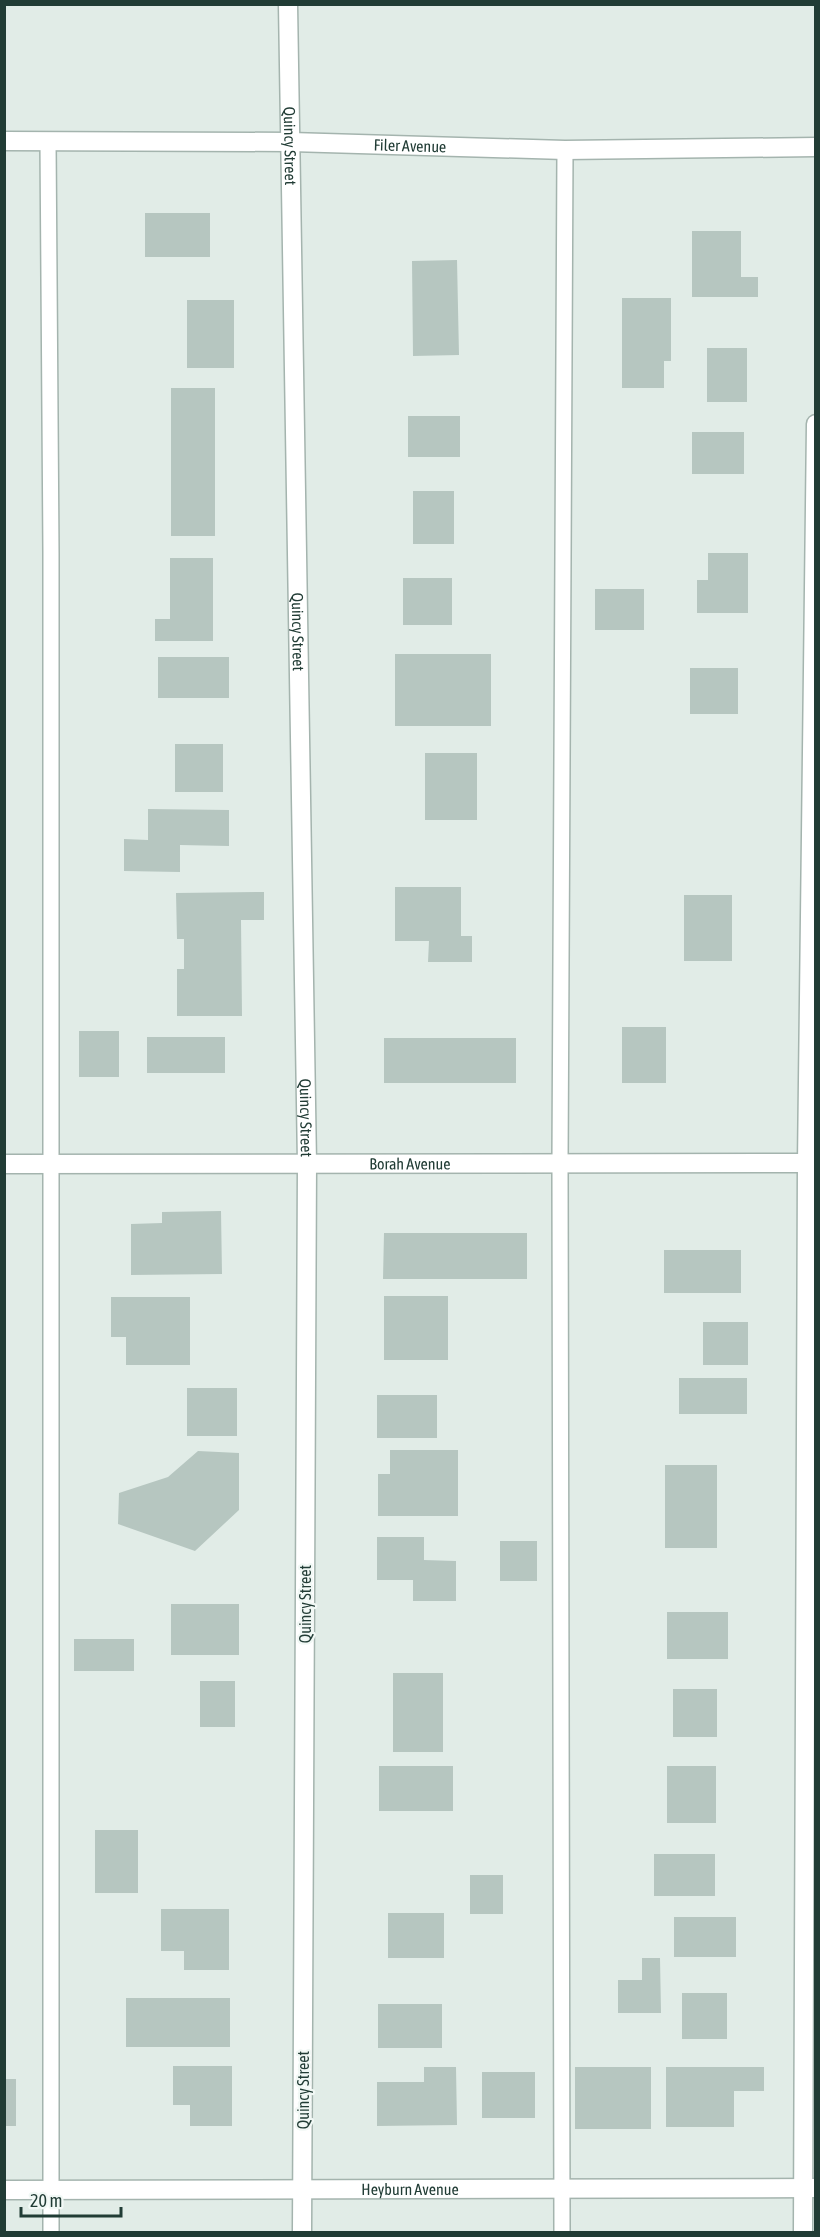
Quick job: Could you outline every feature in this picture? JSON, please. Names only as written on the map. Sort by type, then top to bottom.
[{"type":"street","name":"Quincy Street","points":[[288,4],[307,1164],[302,2232]]},
{"type":"street","name":"Filer Avenue","points":[[4,141],[291,142],[565,150],[816,147]]},
{"type":"street","points":[[803,2232],[809,2188],[811,1163],[816,424]]},
{"type":"street","name":"Borah Avenue","points":[[4,1164],[811,1163]]},
{"type":"street","name":"Heyburn Avenue","points":[[4,2190],[809,2188]]},
{"type":"lane","points":[[48,141],[51,553],[51,2232]]},
{"type":"lane","points":[[562,2232],[560,1164],[565,150]]},
{"type":"building","points":[[145,213],[210,213],[210,257],[145,257]]},
{"type":"building","points":[[692,231],[741,231],[741,277],[758,277],[758,297],[692,297]]},
{"type":"building","points":[[457,260],[459,355],[413,356],[412,261]]},
{"type":"building","points":[[622,298],[671,298],[671,361],[664,361],[664,388],[622,388]]},
{"type":"building","points":[[187,300],[234,300],[234,368],[187,368]]},
{"type":"building","points":[[707,348],[747,348],[747,402],[707,402]]},
{"type":"building","points":[[171,388],[215,388],[215,536],[171,536]]},
{"type":"building","points":[[408,416],[460,416],[460,457],[408,457]]},
{"type":"building","points":[[692,432],[744,432],[744,474],[692,474]]},
{"type":"building","points":[[413,491],[454,491],[454,544],[413,544]]},
{"type":"building","points":[[708,553],[748,553],[748,613],[697,613],[697,580],[708,580]]},
{"type":"building","points":[[170,558],[213,558],[213,641],[155,641],[155,619],[170,619]]},
{"type":"building","points":[[403,578],[452,578],[452,625],[403,625]]},
{"type":"building","points":[[595,589],[644,589],[644,630],[595,630]]},
{"type":"building","points":[[395,654],[491,654],[491,726],[395,726]]},
{"type":"building","points":[[158,657],[229,657],[229,698],[158,698]]},
{"type":"building","points":[[690,668],[738,668],[738,714],[690,714]]},
{"type":"building","points":[[175,744],[223,744],[223,792],[175,792]]},
{"type":"building","points":[[425,753],[477,753],[477,820],[425,820]]},
{"type":"building","points":[[148,809],[229,810],[229,846],[180,845],[180,872],[124,871],[124,839],[148,840]]},
{"type":"building","points":[[395,887],[461,887],[461,936],[472,936],[472,962],[428,962],[429,941],[395,941]]},
{"type":"building","points":[[264,892],[264,920],[241,920],[242,1016],[177,1016],[177,969],[184,969],[184,939],[177,939],[176,893]]},
{"type":"building","points":[[684,895],[732,895],[732,961],[684,961]]},
{"type":"building","points":[[622,1027],[666,1027],[666,1083],[622,1083]]},
{"type":"building","points":[[79,1031],[119,1031],[119,1077],[79,1077]]},
{"type":"building","points":[[147,1037],[225,1037],[225,1073],[147,1073]]},
{"type":"building","points":[[384,1038],[516,1038],[516,1083],[384,1083]]},
{"type":"building","points":[[221,1211],[222,1274],[131,1275],[131,1224],[162,1223],[162,1212]]},
{"type":"building","points":[[384,1233],[527,1233],[527,1279],[383,1279]]},
{"type":"building","points":[[664,1250],[741,1250],[741,1293],[664,1293]]},
{"type":"building","points":[[384,1296],[448,1296],[448,1360],[384,1360]]},
{"type":"building","points":[[111,1297],[190,1297],[190,1365],[126,1365],[126,1337],[111,1337]]},
{"type":"building","points":[[703,1322],[748,1322],[748,1365],[703,1365]]},
{"type":"building","points":[[679,1378],[747,1378],[747,1414],[679,1414]]},
{"type":"building","points":[[187,1388],[237,1388],[237,1436],[187,1436]]},
{"type":"building","points":[[377,1395],[437,1395],[437,1438],[377,1438]]},
{"type":"building","points":[[390,1450],[458,1450],[458,1516],[378,1516],[378,1474],[390,1474]]},
{"type":"building","points":[[198,1451],[239,1453],[239,1510],[195,1551],[118,1524],[119,1493],[168,1477]]},
{"type":"building","points":[[665,1465],[717,1465],[717,1548],[665,1548]]},
{"type":"building","points":[[377,1537],[424,1537],[424,1560],[456,1561],[456,1601],[413,1601],[413,1580],[377,1580]]},
{"type":"building","points":[[500,1541],[537,1541],[537,1581],[500,1581]]},
{"type":"building","points":[[171,1604],[239,1604],[239,1655],[171,1655]]},
{"type":"building","points":[[667,1612],[728,1612],[728,1659],[667,1659]]},
{"type":"building","points":[[74,1639],[134,1639],[134,1671],[74,1671]]},
{"type":"building","points":[[393,1673],[443,1673],[443,1752],[393,1752]]},
{"type":"building","points":[[200,1681],[235,1681],[235,1727],[200,1727]]},
{"type":"building","points":[[673,1689],[717,1689],[717,1737],[673,1737]]},
{"type":"building","points":[[379,1766],[453,1766],[453,1811],[379,1811]]},
{"type":"building","points":[[667,1766],[716,1766],[716,1823],[667,1823]]},
{"type":"building","points":[[95,1830],[138,1830],[138,1893],[95,1893]]},
{"type":"building","points":[[654,1854],[715,1854],[715,1896],[654,1896]]},
{"type":"building","points":[[470,1875],[503,1875],[503,1914],[470,1914]]},
{"type":"building","points":[[161,1909],[229,1909],[229,1970],[184,1970],[184,1951],[161,1951]]},
{"type":"building","points":[[388,1913],[444,1913],[444,1958],[388,1958]]},
{"type":"building","points":[[674,1917],[736,1917],[736,1957],[674,1957]]},
{"type":"building","points":[[642,1958],[660,1958],[661,2013],[618,2013],[618,1980],[642,1980]]},
{"type":"building","points":[[682,1993],[727,1993],[727,2039],[682,2039]]},
{"type":"building","points":[[126,1998],[230,1998],[230,2047],[126,2047]]},
{"type":"building","points":[[378,2004],[442,2004],[442,2048],[378,2048]]},
{"type":"building","points":[[173,2066],[232,2066],[232,2126],[190,2126],[190,2105],[173,2105]]},
{"type":"building","points":[[424,2067],[456,2067],[457,2125],[377,2126],[377,2082],[424,2082]]},
{"type":"building","points":[[575,2067],[651,2067],[651,2129],[575,2129]]},
{"type":"building","points":[[666,2067],[764,2067],[764,2091],[734,2091],[734,2127],[666,2127]]},
{"type":"building","points":[[482,2072],[535,2072],[535,2118],[482,2118]]},
{"type":"building","points":[[4,2079],[16,2079],[16,2126],[4,2126]]}]
